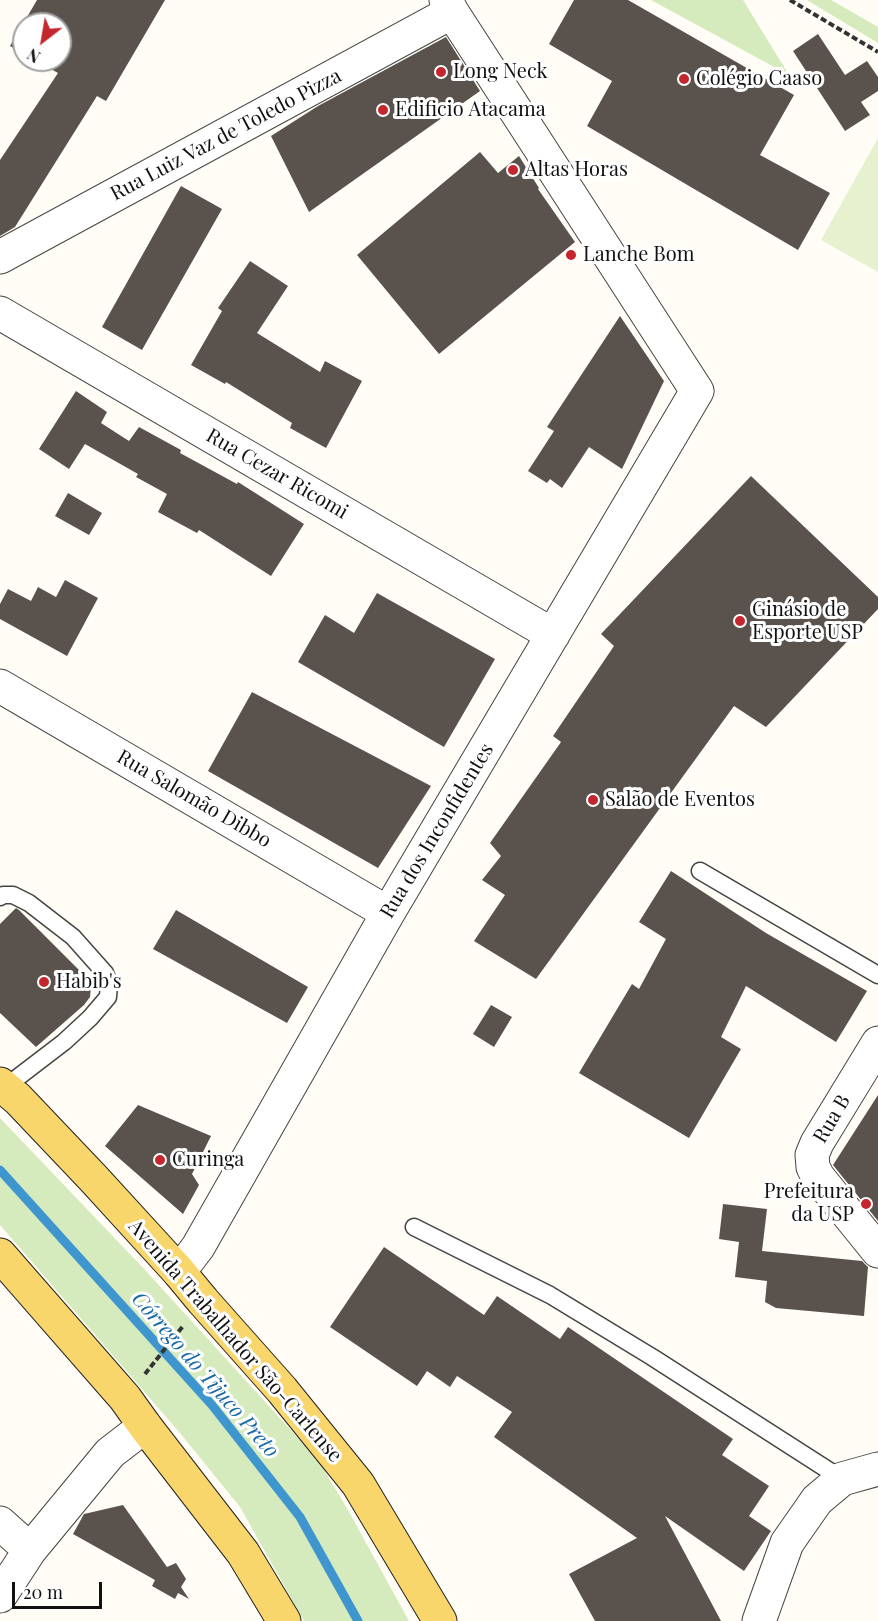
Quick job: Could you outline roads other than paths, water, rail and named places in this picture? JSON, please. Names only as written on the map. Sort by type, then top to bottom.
[{"type":"main road","name":"Avenida Trabalhador São-Carlense","points":[[2,1086],[18,1099],[179,1272],[282,1390],[358,1484],[440,1621]]},
{"type":"main road","points":[[0,1255],[125,1398],[243,1553],[284,1621]]},
{"type":"street","name":"Rua Luiz Vaz de Toledo Pizza","points":[[0,257],[449,6]]},
{"type":"street","name":"Rua dos Inconfidentes","points":[[179,1272],[198,1247],[388,913],[697,391],[449,6]]},
{"type":"street","name":"Rua Cezar Ricomi","points":[[0,313],[554,635]]},
{"type":"street","name":"Rua Salomão Dibbo","points":[[0,686],[388,913]]},
{"type":"street","name":"Rua B","points":[[878,1043],[812,1155],[813,1167],[818,1177],[878,1251]]},
{"type":"street","points":[[0,1596],[30,1550],[110,1453],[145,1426]]},
{"type":"street","points":[[759,1621],[787,1543],[817,1500],[842,1479],[878,1469]]},
{"type":"street","points":[[0,1523],[30,1550]]},
{"type":"lane","points":[[700,871],[878,975]]},
{"type":"lane","points":[[0,897],[13,895],[29,903],[73,937],[105,973],[109,983],[108,997],[90,1018],[64,1042],[2,1086]]},
{"type":"lane","points":[[414,1227],[550,1295],[652,1357],[842,1479]]},
{"type":"waterway","name":"Córrego do Tijuco Preto","points":[[0,1170],[212,1405],[300,1517],[358,1621]]},
{"type":"place","name":"Long Neck","points":[[441,72]]},
{"type":"place","name":"Colégio Caaso","points":[[684,79]]},
{"type":"place","name":"Edificio Atacama","points":[[383,110]]},
{"type":"place","name":"Altas Horas","points":[[513,170]]},
{"type":"place","name":"Lanche Bom","points":[[571,255]]},
{"type":"place","name":"Ginásio de Esporte USP","points":[[740,621]]},
{"type":"place","name":"Salão de Eventos","points":[[593,800]]},
{"type":"place","name":"Habib's","points":[[44,982]]},
{"type":"place","name":"Curinga","points":[[160,1160]]},
{"type":"place","name":"Prefeitura da USP","points":[[866,1204]]}]
